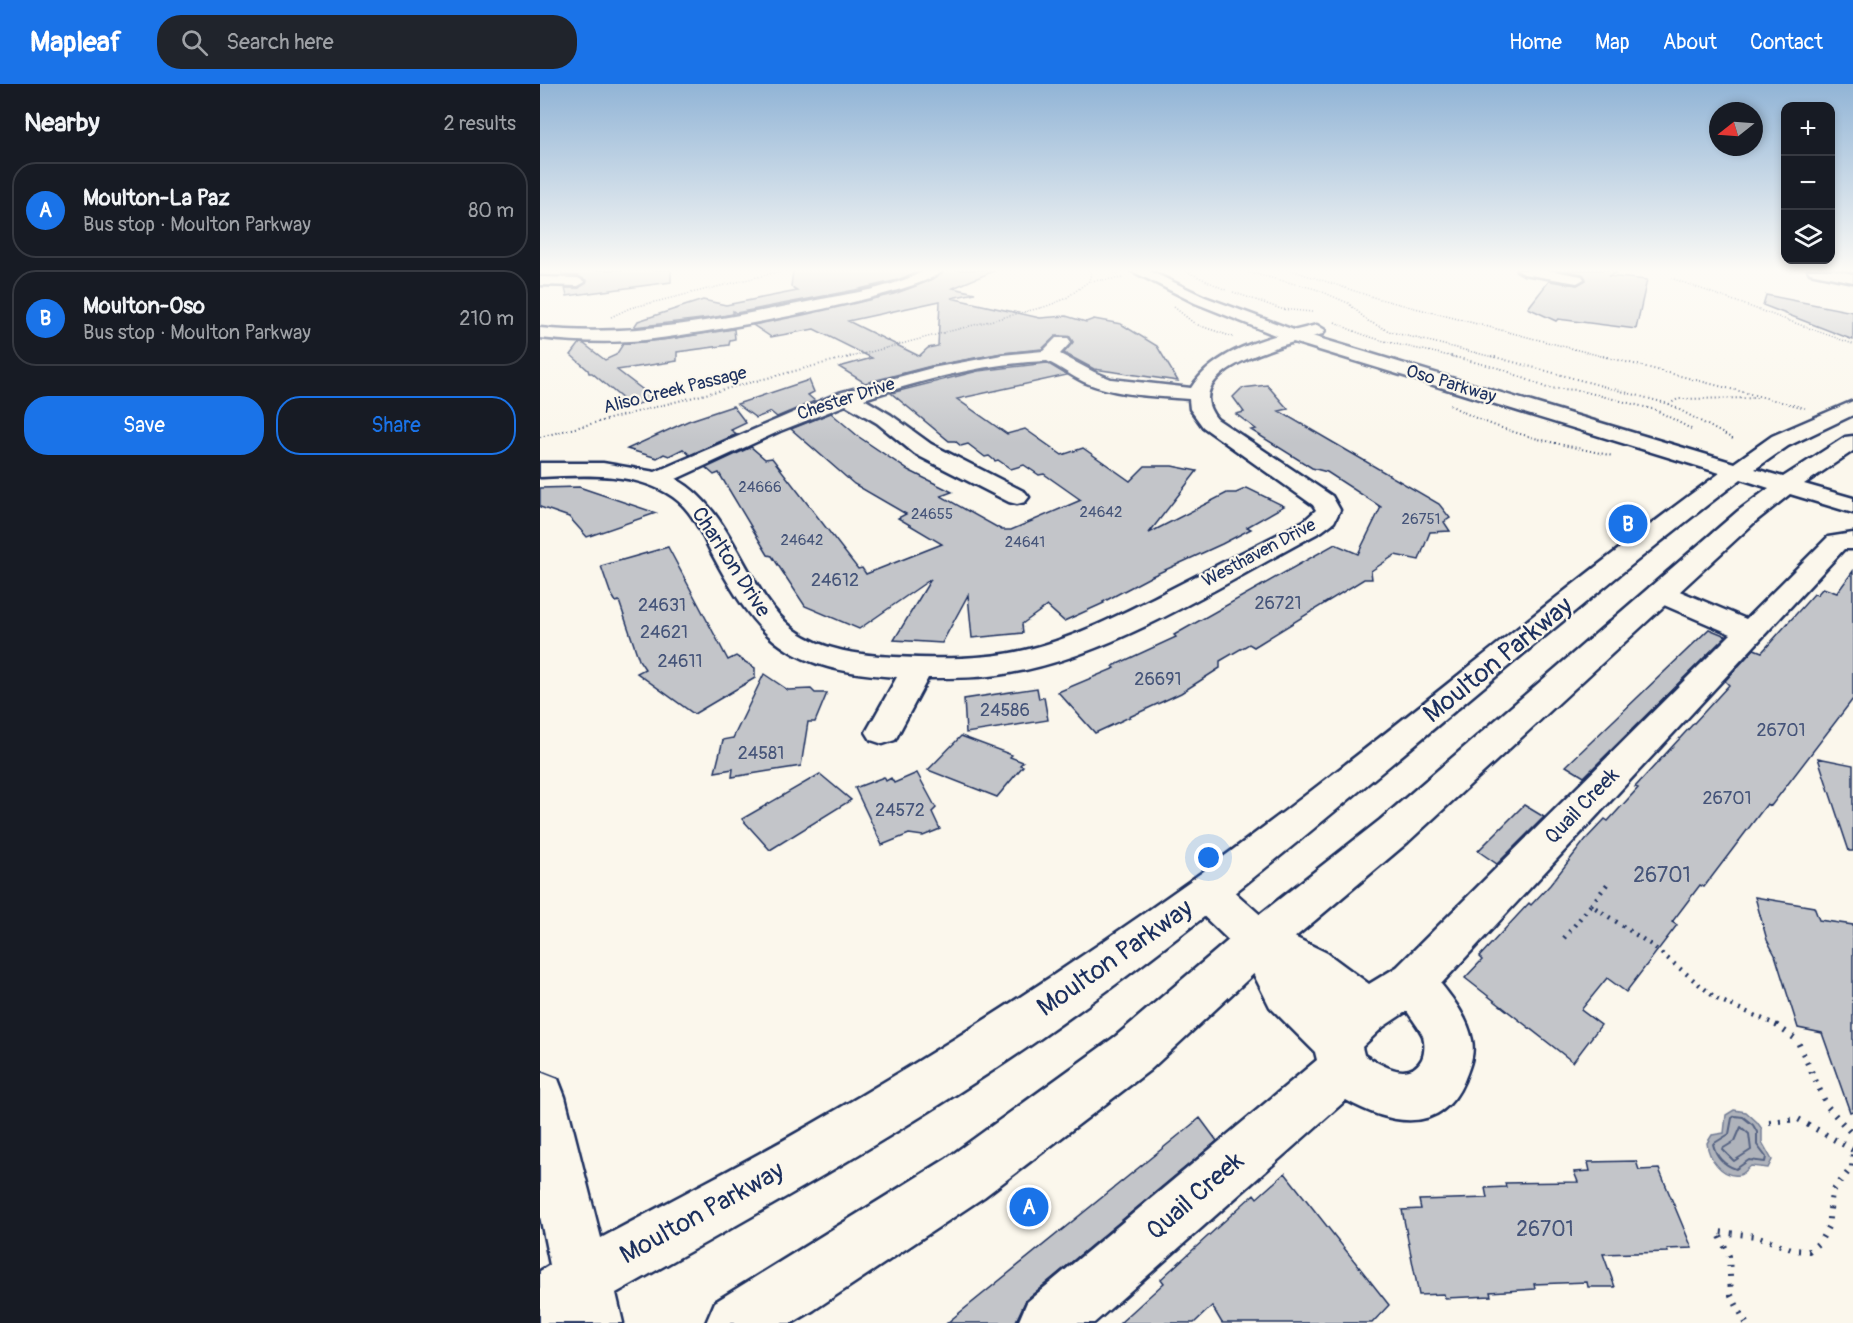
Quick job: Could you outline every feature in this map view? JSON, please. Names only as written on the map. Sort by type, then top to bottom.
[{"type":"street","points":[[540,333],[575,337],[614,337],[693,328]]},
{"type":"street","points":[[1198,394],[1204,380],[1225,363],[1306,328]]},
{"type":"street","name":"Oso Parkway","points":[[1328,328],[1736,452],[1796,478]]},
{"type":"street","name":"Chester Drive","points":[[656,480],[771,426],[846,397],[957,368],[1019,358],[1055,349],[1056,358],[1094,379],[1127,387],[1198,394]]},
{"type":"street","name":"Westhaven Drive","points":[[917,669],[1024,661],[1082,644],[1166,603],[1313,526],[1325,517],[1328,510],[1323,501],[1210,423],[1199,409],[1198,394]]},
{"type":"street","points":[[846,397],[884,419],[923,449],[1017,497]]},
{"type":"street","name":"Moulton Parkway","points":[[572,1302],[1014,1028],[1119,956],[1206,892],[1376,759],[1647,539],[1736,452],[1853,407]]},
{"type":"street","points":[[736,1323],[965,1178],[1133,1053],[1259,941],[1394,831],[1747,516],[1796,478],[1853,442]]},
{"type":"street","name":"Charlton Drive","points":[[540,470],[607,470],[632,473],[656,480],[682,492],[698,507],[758,611],[785,638],[815,652],[858,664],[917,669]]},
{"type":"street","points":[[1796,478],[1853,486]]},
{"type":"street","points":[[1796,478],[1853,506]]},
{"type":"street","name":"Quail Creek","points":[[1048,1323],[1348,1040],[1413,982],[1750,631],[1838,542],[1849,540]]},
{"type":"street","points":[[1660,593],[1750,631]]},
{"type":"street","points":[[883,732],[917,669]]},
{"type":"street","points":[[1206,892],[1259,941],[1286,992],[1348,1040],[1385,1094],[1414,1097],[1436,1084],[1449,1060],[1446,1033],[1413,982]]},
{"type":"street","points":[[540,1097],[572,1302]]},
{"type":"path","points":[[575,337],[592,328]]},
{"type":"path","name":"Aliso Creek Passage","points":[[540,437],[963,328]]},
{"type":"path","points":[[1334,328],[1427,353],[1450,356],[1502,369],[1547,388],[1578,390],[1656,410],[1693,430]]},
{"type":"path","points":[[1382,328],[1669,404],[1736,452]]},
{"type":"path","points":[[1492,328],[1807,409]]},
{"type":"path","points":[[1809,328],[1853,345]]},
{"type":"path","points":[[1669,404],[1678,399],[1765,398]]},
{"type":"path","points":[[1564,938],[1608,883]]},
{"type":"path","points":[[1591,905],[1650,944],[1717,999],[1772,1023],[1797,1040],[1827,1106],[1853,1135]]},
{"type":"path","points":[[1746,1323],[1731,1295],[1729,1256],[1718,1232],[1756,1236],[1794,1250],[1809,1251],[1820,1242],[1828,1227],[1832,1192],[1852,1167],[1853,1151],[1798,1119],[1769,1122]]},
{"type":"water","points":[[1734,1110],[1746,1112],[1762,1129],[1762,1142],[1772,1160],[1768,1168],[1751,1166],[1744,1173],[1733,1175],[1722,1170],[1713,1160],[1707,1143],[1712,1135],[1724,1133],[1726,1115]]},
{"type":"building","points":[[757,328],[862,328],[919,356],[928,348],[938,346],[939,328],[1127,328],[1157,346],[1178,381],[1094,369],[1064,353],[1073,342],[1070,337],[1056,336],[1042,349],[1002,353],[931,366],[865,383],[839,367],[872,358],[814,329],[771,337]]},
{"type":"building","points":[[1822,328],[1853,328],[1853,340]]},
{"type":"building","points":[[734,329],[735,339],[730,340],[729,345],[677,352],[677,361],[617,370],[655,399],[631,406],[592,373],[589,373],[571,355],[580,343],[605,360],[616,355],[623,344]]},
{"type":"building","points":[[1047,363],[1067,375],[957,399],[1007,434],[1025,429],[1062,455],[1083,448],[1130,481],[1145,466],[1172,466],[1197,471],[1149,533],[1227,493],[1236,493],[1247,488],[1284,506],[1247,527],[1251,529],[1064,621],[1047,606],[1022,624],[1023,633],[972,638],[968,595],[942,643],[894,640],[931,579],[859,629],[805,606],[772,556],[768,555],[719,473],[714,475],[706,468],[751,447],[765,459],[772,458],[858,569],[862,568],[866,574],[942,544],[898,518],[906,514],[854,484],[791,429],[831,413],[859,437],[908,470],[952,492],[941,496],[1002,530],[1011,530],[1081,500],[1044,474],[1039,475],[1024,465],[1011,469],[998,460],[995,461],[989,456],[985,457],[968,444],[961,446],[955,441],[949,441],[891,393],[978,371]]},
{"type":"building","points":[[809,380],[814,392],[808,395],[815,401],[777,417],[771,412],[756,418],[737,404]]},
{"type":"building","points":[[1267,385],[1288,409],[1279,411],[1439,504],[1450,518],[1444,522],[1450,531],[1430,532],[1419,560],[1395,555],[1371,571],[1372,579],[1364,579],[1254,647],[1249,644],[1220,661],[1220,668],[1181,693],[1095,733],[1058,692],[1115,668],[1113,666],[1176,637],[1174,635],[1335,544],[1358,554],[1381,507],[1327,472],[1312,468],[1251,430],[1256,429],[1236,414],[1244,412],[1233,397],[1242,388]]},
{"type":"building","points":[[733,406],[746,423],[731,430],[737,434],[690,455],[683,449],[669,456],[664,454],[657,458],[627,449],[688,421]]},
{"type":"building","points":[[579,487],[656,513],[587,537],[569,517],[540,507],[540,488]]},
{"type":"building","points":[[668,547],[728,660],[736,656],[755,668],[755,678],[694,714],[637,673],[645,669],[639,660],[619,601],[616,602],[610,592],[601,566]]},
{"type":"building","points":[[1853,571],[1853,699],[1771,806],[1767,804],[1704,887],[1700,885],[1672,922],[1677,925],[1626,992],[1607,978],[1581,1010],[1601,1025],[1573,1062],[1465,978],[1482,960],[1479,957],[1529,903],[1531,905],[1550,885],[1586,839],[1605,819],[1608,821],[1638,788],[1635,787],[1729,685],[1725,681],[1754,649],[1762,652],[1814,594],[1817,595],[1823,588],[1837,593]]},
{"type":"building","points":[[1709,629],[1726,636],[1584,777],[1566,766]]},
{"type":"building","points":[[764,674],[788,690],[811,689],[815,693],[827,693],[815,722],[808,722],[801,766],[732,777],[733,769],[715,772],[723,740],[733,738]]},
{"type":"building","points":[[1037,688],[1039,699],[1044,697],[1048,720],[966,733],[964,699]]},
{"type":"building","points":[[961,736],[1012,755],[1010,757],[1023,762],[1020,765],[1023,766],[997,797],[928,770]]},
{"type":"building","points":[[1818,758],[1853,765],[1853,851],[1849,851]]},
{"type":"building","points":[[917,773],[936,808],[932,812],[940,829],[923,836],[909,834],[882,845],[855,788],[884,777],[886,781],[891,778],[894,783]]},
{"type":"building","points":[[820,774],[851,800],[770,850],[742,819]]},
{"type":"building","points":[[1524,805],[1544,817],[1497,864],[1478,851]]},
{"type":"building","points":[[1755,897],[1814,907],[1819,920],[1853,925],[1853,1111],[1850,1112],[1822,1033],[1798,1028],[1775,955],[1767,940]]},
{"type":"building","points":[[1200,1118],[1217,1141],[1026,1300],[1015,1323],[947,1323]]},
{"type":"building","points":[[1636,1161],[1639,1170],[1659,1169],[1692,1248],[1667,1249],[1668,1252],[1603,1254],[1615,1287],[1588,1287],[1587,1282],[1534,1284],[1535,1289],[1490,1292],[1491,1296],[1445,1298],[1444,1294],[1419,1295],[1402,1210],[1421,1209],[1419,1200],[1487,1198],[1485,1188],[1506,1187],[1505,1183],[1578,1182],[1574,1172],[1590,1171],[1588,1162]]},
{"type":"building","points":[[1285,1173],[1389,1305],[1372,1323],[1222,1323],[1212,1306],[1194,1323],[1120,1323],[1164,1283],[1161,1279],[1254,1194],[1257,1198]]},
{"type":"place","name":"Moulton-Oso","points":[[1628,524]]},
{"type":"place","name":"Moulton-La Paz","points":[[1029,1207]]}]
